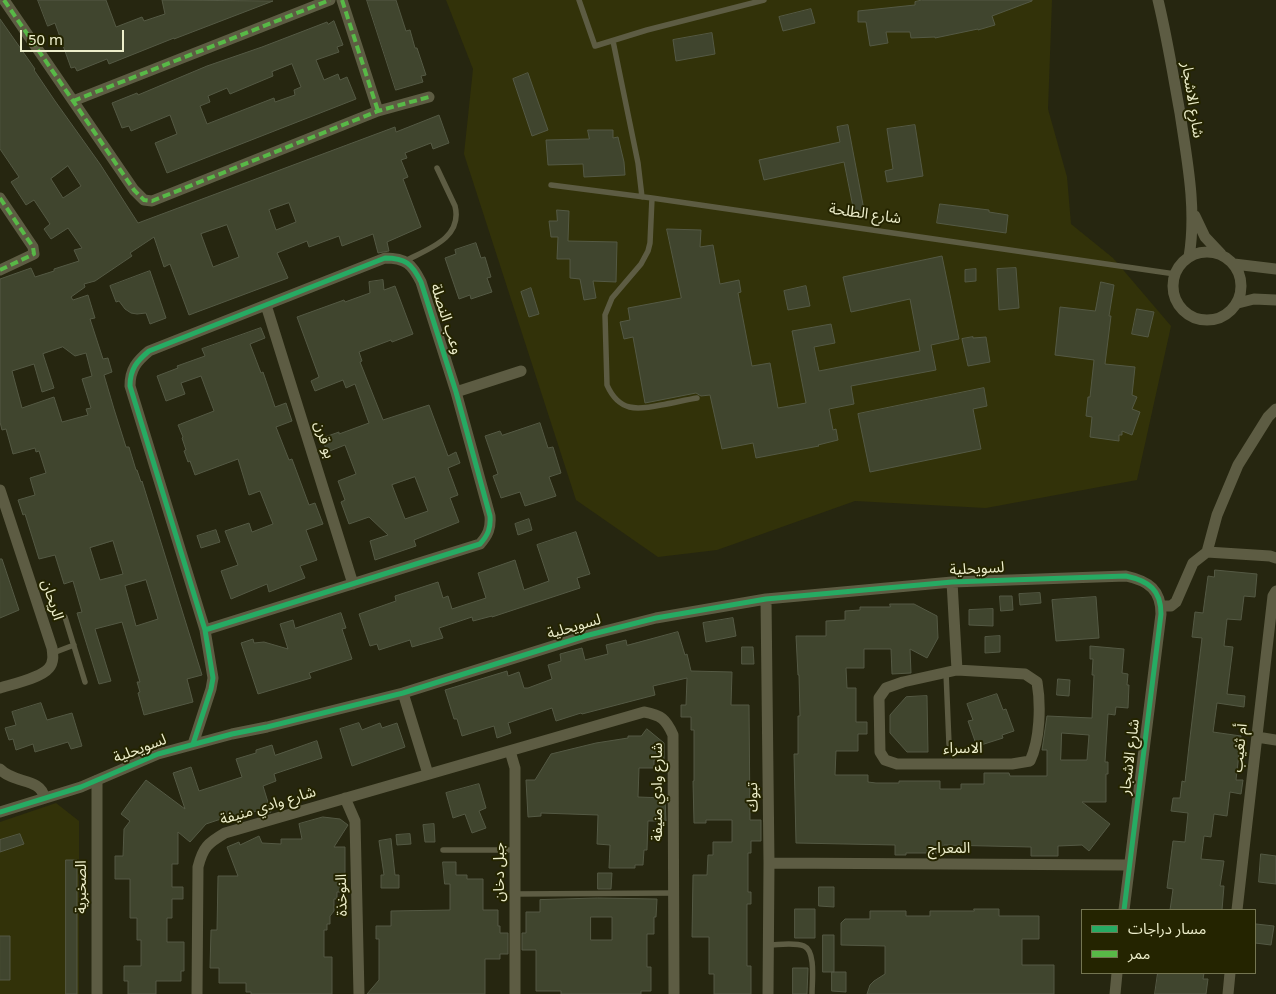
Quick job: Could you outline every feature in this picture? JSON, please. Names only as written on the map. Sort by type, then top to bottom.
[{"type":"street","points":[[4,0],[134,190],[144,200],[152,201],[378,111],[428,97]]},
{"type":"street","points":[[73,101],[330,0]]},
{"type":"street","points":[[342,0],[378,111]]},
{"type":"street","name":"شارع الاشجار","points":[[1158,0],[1173,72],[1192,205],[1193,231],[1189,257]]},
{"type":"street","points":[[0,198],[33,247],[34,254],[0,270]]},
{"type":"street","name":"شارع الاشجار","points":[[1192,205],[1197,222],[1205,237],[1221,254]]},
{"type":"street","points":[[1204,252],[1221,254],[1234,264],[1241,279],[1241,295],[1233,310],[1220,319],[1204,321],[1189,316],[1183,311],[1175,298],[1173,290],[1175,274],[1189,257],[1204,252]]},
{"type":"street","points":[[193,744],[213,678],[206,630],[130,386],[130,376],[134,366],[149,350],[385,258],[396,258],[405,261]]},
{"type":"street","name":"وعب النصلة","points":[[206,630],[480,544],[486,537],[491,526],[490,516],[456,392],[421,282],[414,270],[405,261]]},
{"type":"street","points":[[1234,264],[1276,269]]},
{"type":"street","points":[[1238,303],[1254,299],[1276,300]]},
{"type":"street","name":"بو قرن","points":[[266,305],[353,584]]},
{"type":"street","points":[[456,392],[521,371]]},
{"type":"street","points":[[1161,606],[1170,606],[1176,602],[1193,563],[1207,552],[1217,515],[1238,465],[1268,417],[1276,409]]},
{"type":"street","name":"الريحان","points":[[0,490],[53,652]]},
{"type":"street","points":[[1207,552],[1276,558]]},
{"type":"street","name":"لسويحلية","points":[[0,812],[81,787],[158,754],[403,693],[585,636],[667,616],[766,600],[952,582],[1126,576],[1136,578],[1152,588],[1158,596],[1161,606]]},
{"type":"street","points":[[952,582],[952,671]]},
{"type":"street","name":"أم ثغيب","points":[[1237,909],[1273,596],[1276,591]]},
{"type":"street","name":"تبوك","points":[[766,600],[769,864],[768,994]]},
{"type":"street","name":"شارع الاشجار","points":[[1124,909],[1161,606]]},
{"type":"street","points":[[0,688],[41,674],[50,667],[54,658],[53,652]]},
{"type":"street","name":"الاسراء","points":[[952,671],[1025,674],[1036,682],[1039,694],[1036,748],[1030,761],[1012,764],[897,764],[885,760],[880,752],[879,698],[886,688],[952,671]]},
{"type":"street","points":[[403,693],[428,774]]},
{"type":"street","name":"شارع وادي منيفة","points":[[198,994],[198,867],[202,853],[210,842],[225,833],[644,712],[656,714],[667,722],[673,734],[674,994]]},
{"type":"street","points":[[1257,737],[1276,740]]},
{"type":"street","name":"جبل دخان","points":[[510,751],[514,768],[514,994]]},
{"type":"street","points":[[0,769],[10,777],[40,787],[44,797]]},
{"type":"street","name":"الصخبرية","points":[[97,780],[97,994]]},
{"type":"street","name":"النوخذة","points":[[346,798],[355,821],[359,994]]},
{"type":"street","name":"المعراج","points":[[769,864],[1129,865]]},
{"type":"street","points":[[1115,994],[1117,974]]},
{"type":"street","points":[[1228,994],[1230,974]]},
{"type":"lane","points":[[579,0],[595,46],[647,30],[764,0]]},
{"type":"lane","points":[[612,41],[638,163],[642,197]]},
{"type":"lane","points":[[405,261],[446,238],[456,224],[455,206],[437,168]]},
{"type":"lane","name":"شارع الطلحة","points":[[551,185],[1175,274]]},
{"type":"lane","points":[[652,198],[651,234],[648,251],[641,264],[612,298],[605,315],[608,385],[610,392],[619,402],[631,408],[645,408],[697,398]]},
{"type":"lane","points":[[65,617],[85,682]]},
{"type":"lane","points":[[53,652],[74,645]]},
{"type":"lane","points":[[949,744],[952,671]]},
{"type":"lane","points":[[442,850],[514,850]]},
{"type":"lane","points":[[514,894],[673,893]]},
{"type":"lane","points":[[768,945],[801,945],[808,949],[812,956],[812,994]]},
{"type":"shaded area","points":[[446,0],[1052,0],[1048,109],[1067,177],[1071,224],[1113,258],[1171,326],[1137,480],[986,508],[855,501],[717,550],[658,557],[576,500],[464,154],[473,69]]},
{"type":"shaded area","points":[[56,803],[79,821],[79,994],[0,994],[0,822]]},
{"type":"building","points":[[38,0],[106,0],[116,27],[142,17],[144,21],[165,14],[162,0],[273,1],[109,64],[107,59],[77,71],[75,67],[71,68],[55,23],[48,26]]},
{"type":"building","points":[[367,0],[396,0],[406,31],[410,30],[426,75],[421,76],[423,82],[396,90]]},
{"type":"building","points":[[922,0],[1032,1],[992,16],[995,25],[978,30],[935,38],[911,38],[910,32],[886,32],[888,43],[870,46],[866,22],[858,22],[858,11],[915,5],[915,2]]},
{"type":"building","points":[[811,9],[815,23],[783,31],[779,17]]},
{"type":"building","points":[[0,19],[100,164],[138,223],[395,127],[396,132],[439,115],[449,143],[433,149],[431,143],[405,153],[407,158],[401,160],[408,177],[403,179],[421,227],[387,242],[389,251],[378,253],[373,234],[342,246],[339,236],[309,247],[307,241],[277,253],[288,278],[189,315],[170,264],[164,267],[154,237],[130,253],[132,256],[95,281],[84,284],[85,287],[71,297],[73,300],[88,295],[95,318],[90,319],[103,359],[108,358],[112,372],[104,375],[114,409],[126,447],[129,447],[136,470],[142,481],[202,675],[187,679],[193,702],[144,715],[138,693],[140,692],[137,682],[140,682],[122,622],[95,629],[111,681],[99,684],[77,613],[82,612],[73,581],[64,584],[55,555],[39,559],[25,514],[23,515],[18,500],[35,495],[30,478],[46,473],[39,451],[36,452],[35,448],[13,454],[6,429],[2,430],[0,422],[0,279],[31,268],[35,277],[54,271],[54,269],[79,261],[74,250],[82,248],[68,228],[51,239],[44,229],[50,224],[34,200],[26,205],[11,182],[19,177],[0,149]],"holes":[[[68,166],[81,186],[63,198],[51,179]],[[289,203],[296,222],[276,230],[269,210]],[[227,225],[239,257],[213,267],[201,234]],[[63,347],[75,356],[86,353],[92,376],[82,379],[91,408],[86,409],[88,415],[62,422],[54,397],[22,408],[12,371],[34,364],[42,392],[54,388],[43,354]],[[113,541],[123,574],[100,580],[90,548]],[[146,580],[158,619],[136,626],[125,586]]]},
{"type":"building","points":[[334,21],[343,45],[337,47],[339,52],[316,60],[324,80],[338,74],[340,80],[347,77],[356,99],[167,173],[155,143],[177,134],[170,115],[131,131],[129,126],[122,128],[112,103],[137,93],[138,95],[207,66],[327,22],[328,24]],"holes":[[[292,64],[301,87],[294,90],[295,95],[275,102],[274,98],[207,124],[200,106],[210,102],[208,96],[227,88],[230,94],[273,76],[272,72]]]},
{"type":"building","points":[[712,33],[715,54],[676,61],[673,40]]},
{"type":"building","points":[[528,73],[548,130],[532,136],[513,79]]},
{"type":"building","points":[[848,125],[864,210],[854,212],[844,162],[764,180],[759,160],[840,142],[837,127]]},
{"type":"building","points":[[915,125],[923,176],[887,182],[885,171],[893,169],[887,129]]},
{"type":"building","points":[[588,130],[613,130],[613,138],[618,137],[625,175],[584,177],[583,164],[548,165],[546,140],[589,139]]},
{"type":"building","points":[[940,204],[989,210],[989,212],[1008,215],[1006,233],[937,223]]},
{"type":"building","points":[[557,210],[569,211],[568,241],[617,242],[616,282],[593,281],[596,298],[584,300],[580,279],[570,278],[570,259],[557,259],[558,237],[551,237],[549,221],[557,221]]},
{"type":"building","points":[[667,229],[701,230],[700,247],[713,245],[720,284],[739,280],[741,292],[738,293],[752,366],[770,363],[778,408],[806,403],[792,331],[831,324],[835,343],[814,347],[819,371],[920,351],[910,299],[851,312],[843,277],[942,256],[959,339],[931,345],[936,370],[851,386],[854,404],[829,409],[833,430],[836,429],[838,440],[819,446],[756,458],[753,443],[722,449],[710,395],[701,396],[696,393],[645,403],[633,337],[624,339],[620,322],[630,320],[628,308],[681,298]]},
{"type":"building","points":[[476,243],[481,258],[485,257],[491,277],[487,278],[492,292],[471,299],[470,295],[459,299],[445,258],[456,254],[455,250]]},
{"type":"building","points":[[1016,268],[1019,308],[999,310],[997,269]]},
{"type":"building","points":[[976,269],[976,281],[965,282],[965,270]]},
{"type":"building","points":[[150,271],[166,318],[150,324],[146,313],[131,313],[119,301],[116,302],[110,286]]},
{"type":"building","points":[[383,280],[384,290],[395,286],[413,334],[359,352],[362,361],[360,362],[383,420],[429,405],[448,456],[456,452],[460,463],[448,468],[458,495],[450,498],[459,522],[414,540],[416,546],[375,560],[370,541],[388,535],[369,517],[349,524],[341,502],[345,500],[338,481],[356,474],[345,445],[327,452],[322,438],[369,423],[355,384],[346,388],[343,380],[315,391],[311,381],[319,377],[297,317],[370,293],[369,282]],"holes":[[[415,477],[428,511],[405,519],[392,485]]]},
{"type":"building","points":[[1101,282],[1114,285],[1105,364],[1135,367],[1132,395],[1137,397],[1132,409],[1140,412],[1132,435],[1122,431],[1122,435],[1119,435],[1119,441],[1090,437],[1092,417],[1086,416],[1094,360],[1055,355],[1060,307],[1095,311]]},
{"type":"building","points":[[806,286],[810,306],[788,310],[784,291]]},
{"type":"building","points":[[531,288],[539,314],[529,317],[521,292]]},
{"type":"building","points":[[1137,309],[1154,312],[1148,337],[1132,334]]},
{"type":"building","points":[[261,328],[265,338],[250,344],[261,373],[263,372],[275,407],[286,403],[292,421],[276,427],[289,460],[292,459],[309,505],[315,503],[323,524],[306,530],[317,560],[300,566],[305,578],[269,592],[267,584],[231,599],[221,571],[238,565],[225,531],[249,523],[252,532],[273,524],[260,491],[249,495],[238,459],[195,475],[190,461],[188,462],[184,451],[186,450],[183,437],[178,425],[214,411],[201,376],[181,383],[185,394],[166,401],[157,376],[178,368],[177,366],[205,356],[202,349]]},
{"type":"building","points":[[986,337],[990,362],[968,366],[962,339]]},
{"type":"building","points":[[984,388],[987,406],[973,409],[981,449],[870,472],[858,414]]},
{"type":"building","points":[[540,423],[548,448],[553,447],[561,473],[549,477],[556,496],[525,506],[520,492],[501,498],[493,476],[498,474],[485,436],[500,431],[502,435]]},
{"type":"building","points":[[529,519],[532,530],[518,535],[515,524]]},
{"type":"building","points":[[216,530],[220,542],[201,548],[197,536]]},
{"type":"building","points":[[576,532],[590,574],[577,578],[580,588],[492,617],[473,621],[472,617],[439,628],[443,638],[412,647],[410,640],[379,650],[377,644],[370,646],[359,614],[396,601],[395,596],[438,582],[443,598],[448,596],[452,609],[486,598],[478,573],[515,560],[524,590],[549,581],[537,545]]},
{"type":"building","points":[[0,559],[2,559],[19,610],[0,618]]},
{"type":"building","points":[[1215,570],[1257,574],[1255,597],[1244,596],[1241,620],[1227,619],[1224,646],[1233,647],[1227,694],[1245,696],[1244,707],[1217,703],[1213,732],[1241,736],[1236,780],[1243,780],[1241,794],[1230,792],[1227,816],[1214,814],[1211,837],[1204,836],[1201,859],[1224,861],[1220,886],[1224,886],[1222,909],[1170,909],[1173,889],[1167,888],[1173,841],[1185,842],[1188,813],[1171,811],[1173,798],[1180,798],[1182,781],[1185,782],[1202,638],[1192,637],[1195,612],[1203,613],[1208,576],[1214,577]]},
{"type":"building","points":[[1040,593],[1041,603],[1020,605],[1019,594]]},
{"type":"building","points":[[1000,596],[1012,596],[1013,610],[1001,611]]},
{"type":"building","points":[[1096,597],[1099,638],[1056,641],[1052,600]]},
{"type":"building","points":[[890,604],[914,604],[937,616],[938,638],[927,658],[910,649],[911,673],[892,674],[891,649],[864,649],[864,668],[846,668],[847,688],[856,688],[856,722],[867,722],[867,734],[858,734],[858,751],[836,751],[835,775],[868,775],[868,782],[876,783],[940,781],[940,789],[961,789],[961,784],[984,784],[984,773],[1009,773],[1010,776],[1047,776],[1047,750],[1042,750],[1047,716],[1092,718],[1094,675],[1092,675],[1093,659],[1090,659],[1090,646],[1124,649],[1122,673],[1128,674],[1128,708],[1116,707],[1115,715],[1108,714],[1105,762],[1108,762],[1106,802],[1082,802],[1110,824],[1089,851],[1082,845],[1058,846],[1058,856],[1031,856],[1031,847],[944,845],[944,853],[906,853],[906,855],[895,855],[895,845],[796,843],[794,754],[798,754],[798,716],[800,716],[796,636],[826,636],[826,621],[845,620],[845,611],[860,610],[860,607],[890,607]],"holes":[[[1062,733],[1089,735],[1087,760],[1061,760]]]},
{"type":"building","points":[[993,609],[993,626],[969,625],[969,610]]},
{"type":"building","points":[[341,613],[346,628],[342,629],[352,659],[309,673],[311,678],[258,694],[241,643],[253,639],[254,643],[264,642],[288,649],[280,624],[293,620],[295,628]]},
{"type":"building","points":[[733,618],[736,636],[706,642],[703,623]]},
{"type":"building","points":[[678,632],[685,655],[687,654],[691,671],[732,672],[731,705],[749,705],[750,820],[761,820],[761,841],[751,841],[751,853],[748,853],[748,892],[751,892],[751,904],[747,904],[747,966],[751,966],[751,994],[714,994],[714,974],[709,974],[709,937],[692,937],[693,875],[707,875],[708,855],[713,855],[713,842],[732,842],[732,820],[706,820],[706,823],[694,823],[694,730],[691,730],[691,717],[681,717],[681,705],[686,705],[687,678],[653,686],[655,695],[556,721],[552,708],[508,723],[511,733],[497,738],[494,726],[462,736],[457,719],[454,719],[445,690],[507,671],[508,676],[519,672],[524,688],[528,688],[552,679],[548,665],[561,661],[560,654],[582,648],[585,660],[608,654],[606,645],[626,640],[627,645]]},
{"type":"building","points":[[1000,636],[1000,652],[985,653],[985,637]]},
{"type":"building","points":[[742,647],[753,647],[754,664],[742,664]]},
{"type":"building","points":[[1058,679],[1070,680],[1069,696],[1057,695]]},
{"type":"building","points":[[997,694],[1003,710],[1006,709],[1014,731],[1002,735],[1003,738],[981,745],[980,742],[976,744],[968,721],[973,720],[967,704]]},
{"type":"building","points":[[927,696],[928,752],[907,752],[890,733],[890,715],[906,697]]},
{"type":"building","points":[[41,703],[47,720],[72,713],[82,746],[71,749],[68,742],[35,752],[33,744],[16,750],[13,739],[9,740],[5,728],[16,725],[12,712]]},
{"type":"building","points":[[359,723],[362,730],[380,723],[382,728],[397,723],[405,747],[352,766],[340,729]]},
{"type":"building","points":[[647,729],[664,743],[664,760],[654,760],[654,768],[639,768],[638,797],[665,798],[666,821],[648,821],[647,850],[644,850],[643,865],[635,865],[635,868],[609,868],[610,845],[597,844],[598,815],[541,813],[541,816],[528,817],[526,780],[535,780],[551,754],[596,743],[628,738],[628,736],[641,736]]},
{"type":"building","points":[[317,741],[322,758],[274,774],[276,781],[263,786],[271,812],[259,815],[257,811],[206,824],[190,842],[178,832],[178,864],[172,864],[172,887],[183,887],[183,899],[172,899],[172,918],[167,918],[167,942],[184,942],[184,971],[181,971],[181,981],[156,981],[156,994],[128,994],[128,981],[124,981],[124,966],[141,966],[141,940],[137,940],[137,918],[130,918],[130,879],[115,879],[115,856],[123,856],[124,829],[130,821],[121,814],[133,797],[146,780],[185,809],[173,773],[191,767],[199,791],[242,777],[236,759],[256,753],[256,750],[272,745],[275,755]]},
{"type":"building","points":[[479,784],[486,808],[479,811],[486,828],[472,833],[465,814],[453,818],[446,793]]},
{"type":"building","points":[[323,817],[340,819],[348,825],[334,847],[345,847],[345,892],[337,892],[337,899],[334,899],[334,911],[330,916],[330,924],[327,924],[327,930],[324,930],[324,957],[332,957],[332,994],[251,994],[251,992],[246,992],[246,983],[219,983],[219,968],[210,968],[211,930],[217,930],[218,876],[238,876],[227,847],[239,842],[240,845],[259,836],[262,843],[281,844],[281,839],[302,839],[299,824]]},
{"type":"building","points":[[434,824],[435,842],[425,842],[423,825]]},
{"type":"building","points":[[20,834],[24,844],[0,852],[0,840]]},
{"type":"building","points":[[410,834],[411,844],[397,845],[396,835]]},
{"type":"building","points":[[391,839],[395,875],[399,875],[399,888],[381,888],[381,875],[384,875],[379,841]]},
{"type":"building","points":[[1261,854],[1276,856],[1276,884],[1259,882]]},
{"type":"building","points":[[66,860],[77,860],[77,994],[66,994]]},
{"type":"building","points":[[443,862],[456,862],[456,875],[467,875],[467,879],[483,879],[483,910],[498,910],[500,933],[508,933],[508,954],[500,954],[500,959],[485,959],[485,994],[367,994],[379,980],[379,939],[376,939],[376,926],[391,926],[391,911],[450,910],[450,884],[445,884]]},
{"type":"building","points":[[598,873],[612,873],[611,889],[598,889]]},
{"type":"building","points":[[819,887],[834,887],[834,907],[819,906]]},
{"type":"building","points":[[598,898],[657,899],[654,934],[647,934],[647,967],[651,967],[651,991],[641,991],[641,994],[561,994],[561,991],[536,991],[536,950],[522,950],[522,933],[526,933],[526,912],[540,912],[540,900]],"holes":[[[591,917],[612,917],[612,940],[591,940]]]},
{"type":"building","points":[[795,909],[815,909],[815,938],[795,938]]},
{"type":"building","points":[[974,909],[999,909],[999,916],[1039,916],[1039,939],[1022,939],[1022,965],[1054,965],[1054,994],[867,994],[870,985],[885,974],[885,946],[841,945],[841,923],[845,919],[870,919],[870,911],[906,911],[906,916],[930,916],[930,911],[974,911]]},
{"type":"building","points":[[1256,924],[1274,926],[1271,945],[1256,943]]},
{"type":"building","points":[[823,935],[834,935],[834,972],[823,972]]},
{"type":"building","points":[[0,936],[10,936],[10,980],[0,980]]},
{"type":"building","points":[[793,968],[808,968],[807,994],[793,994]]},
{"type":"building","points":[[832,972],[846,972],[846,992],[832,991]]},
{"type":"building","points":[[1158,974],[1204,974],[1203,979],[1208,979],[1206,994],[1155,994]]},
{"type":"marked path","points":[[4,0],[134,190],[144,200],[152,201],[378,111],[429,97]]},
{"type":"marked path","points":[[73,101],[330,0]]},
{"type":"marked path","points":[[342,0],[378,111]]},
{"type":"marked path","points":[[0,198],[33,247],[34,254],[0,270]]},
{"type":"cycle path","points":[[193,744],[213,678],[205,630],[130,386],[133,370],[149,351],[385,258],[398,259],[408,263],[421,282],[456,392],[490,516],[487,534],[480,544],[205,630]]},
{"type":"cycle path","points":[[0,812],[81,787],[158,754],[232,734],[403,693],[585,636],[656,618],[766,599],[952,582],[1126,576],[1141,581],[1152,588],[1159,599],[1161,614],[1124,909]]}]
